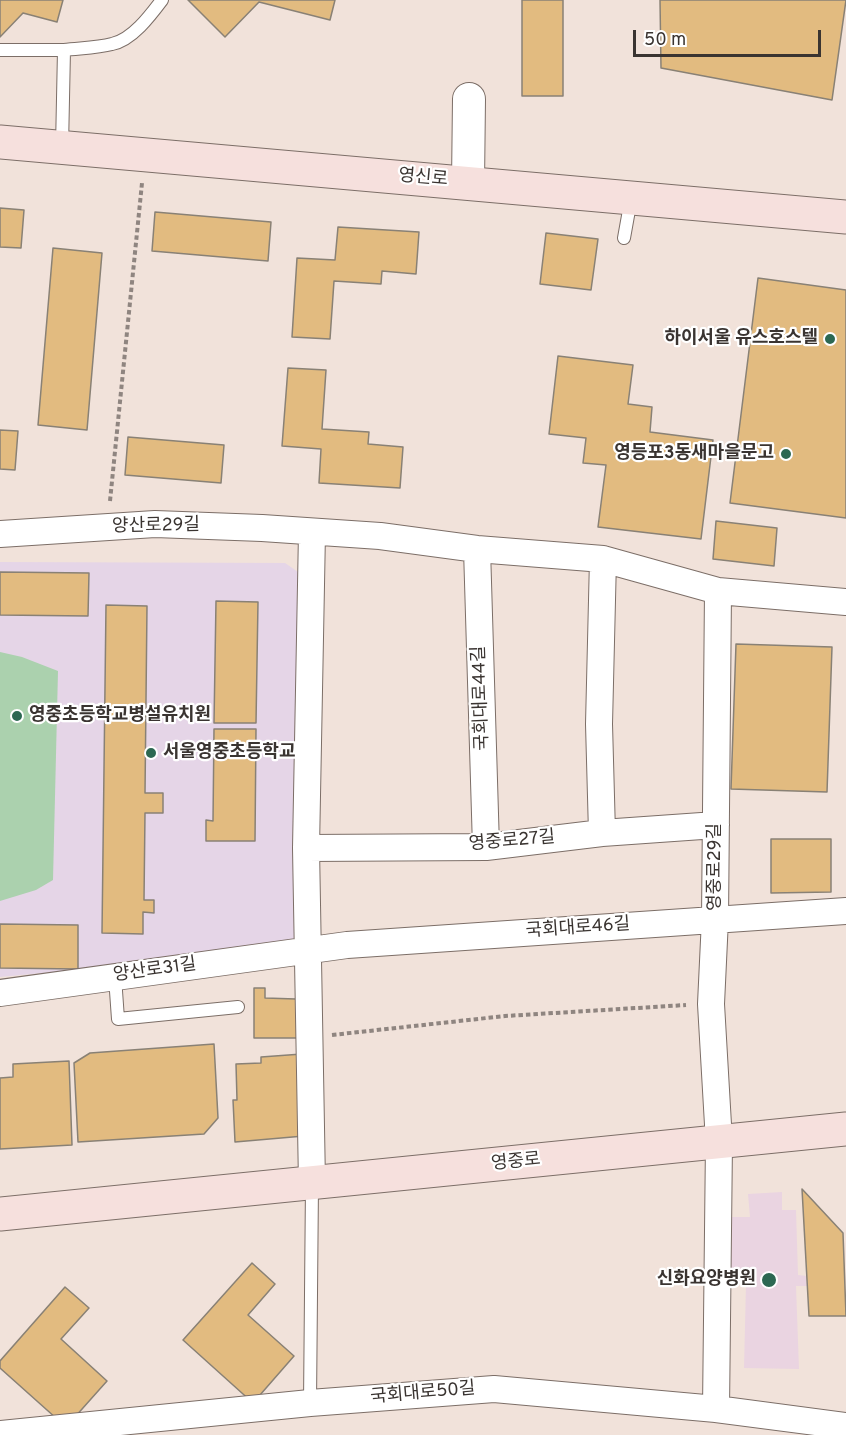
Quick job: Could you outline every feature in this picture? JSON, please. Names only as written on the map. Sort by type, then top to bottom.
[{"type":"main road","name":"영신로","points":[[0,142],[846,217]]},
{"type":"main road","name":"영중로","points":[[0,1214],[846,1129]]},
{"type":"street","points":[[468,183],[470,99]]},
{"type":"street","name":"양산로29길","points":[[0,534],[155,524],[312,532]]},
{"type":"street","points":[[312,1183],[306,848],[312,532],[380,536],[477,549],[603,559],[718,591],[846,602]]},
{"type":"street","name":"국회대로44길","points":[[477,549],[486,847]]},
{"type":"street","points":[[602,833],[599,724],[603,559]]},
{"type":"street","name":"영중로29길","points":[[718,591],[716,919],[711,1004],[719,1142]]},
{"type":"street","name":"영중로27길","points":[[306,848],[486,847],[602,833],[716,825]]},
{"type":"street","name":"국회대로46길","points":[[309,949],[846,911]]},
{"type":"street","name":"양산로31길","points":[[0,993],[309,949]]},
{"type":"street","points":[[716,1409],[719,1142]]},
{"type":"street","name":"국회대로50길","points":[[0,1434],[310,1403],[494,1389],[716,1409],[846,1426]]},
{"type":"lane","points":[[0,50],[64,51],[114,44],[123,40],[140,25],[162,0]]},
{"type":"lane","points":[[62,148],[64,51]]},
{"type":"lane","points":[[624,238],[631,197]]},
{"type":"lane","points":[[115,977],[118,1019],[238,1007]]},
{"type":"lane","points":[[310,1403],[312,1183]]},
{"type":"path","points":[[108,527],[144,156]]},
{"type":"path","points":[[310,1038],[505,1016],[711,1004]]},
{"type":"shaded area","name":"서울영중초등학교","points":[[0,562],[285,563],[301,574],[302,933],[286,950],[0,977]]},
{"type":"shaded area","name":"신화요양병원","points":[[782,1192],[782,1210],[796,1210],[798,1275],[807,1276],[807,1286],[796,1286],[799,1369],[744,1368],[746,1284],[730,1285],[729,1222],[732,1217],[750,1217],[748,1194]]},
{"type":"green space","points":[[0,652],[22,657],[58,671],[53,880],[36,890],[0,901]]},
{"type":"building","points":[[0,0],[63,0],[57,22],[23,13],[0,37]]},
{"type":"building","points":[[188,0],[335,0],[330,20],[259,2],[225,37]]},
{"type":"building","points":[[522,0],[563,0],[563,96],[522,96]]},
{"type":"building","points":[[660,0],[846,0],[832,100],[661,68]]},
{"type":"building","points":[[0,208],[24,210],[21,248],[0,247]]},
{"type":"building","points":[[155,212],[271,222],[268,261],[152,251]]},
{"type":"building","points":[[338,227],[419,232],[416,274],[382,271],[381,284],[334,281],[330,339],[292,337],[297,258],[335,260]]},
{"type":"building","points":[[546,233],[598,239],[591,290],[540,284]]},
{"type":"building","points":[[53,248],[102,253],[87,430],[38,425]]},
{"type":"building","points":[[758,278],[846,290],[846,518],[730,503]]},
{"type":"building","points":[[558,356],[633,365],[628,404],[652,407],[650,432],[713,440],[701,539],[598,527],[606,465],[583,463],[586,438],[549,434]]},
{"type":"building","points":[[288,368],[326,370],[322,429],[369,432],[368,444],[403,447],[400,488],[319,483],[321,449],[282,446]]},
{"type":"building","points":[[0,430],[18,431],[15,470],[0,469]]},
{"type":"building","points":[[128,437],[224,445],[221,483],[125,475]]},
{"type":"building","points":[[716,521],[777,528],[774,566],[713,559]]},
{"type":"building","points":[[0,572],[89,573],[88,616],[0,615]]},
{"type":"building","points":[[216,601],[258,602],[256,723],[214,723]]},
{"type":"building","points":[[106,605],[147,606],[145,793],[163,793],[163,813],[145,813],[144,900],[154,900],[154,913],[143,912],[143,934],[102,933]]},
{"type":"building","points":[[736,644],[832,647],[827,792],[731,789]]},
{"type":"building","points":[[214,729],[256,729],[255,841],[206,841],[206,820],[213,821]]},
{"type":"building","points":[[771,839],[831,839],[831,892],[771,893]]},
{"type":"building","points":[[0,924],[78,925],[78,969],[0,968]]},
{"type":"building","points":[[254,988],[265,988],[265,998],[296,999],[298,1038],[254,1038]]},
{"type":"building","points":[[214,1044],[218,1118],[204,1134],[78,1142],[74,1063],[90,1053]]},
{"type":"building","points":[[302,1054],[304,1136],[235,1142],[233,1100],[237,1100],[236,1064],[261,1063],[261,1057]]},
{"type":"building","points":[[69,1061],[72,1145],[0,1149],[0,1078],[13,1077],[13,1064]]},
{"type":"building","points":[[802,1189],[843,1233],[846,1316],[809,1316]]},
{"type":"building","points":[[252,1263],[275,1284],[248,1315],[294,1356],[253,1403],[183,1340]]},
{"type":"building","points":[[65,1287],[89,1308],[61,1339],[107,1381],[66,1427],[0,1368],[0,1361]]},
{"type":"place","name":"하이서울 유스호스텔","points":[[830,339]]},
{"type":"place","name":"영등포3동새마을문고","points":[[786,454]]},
{"type":"place","name":"영중초등학교병설유치원","points":[[17,716]]},
{"type":"place","name":"서울영중초등학교","points":[[151,753]]},
{"type":"place","name":"신화요양병원","points":[[769,1280]]}]
